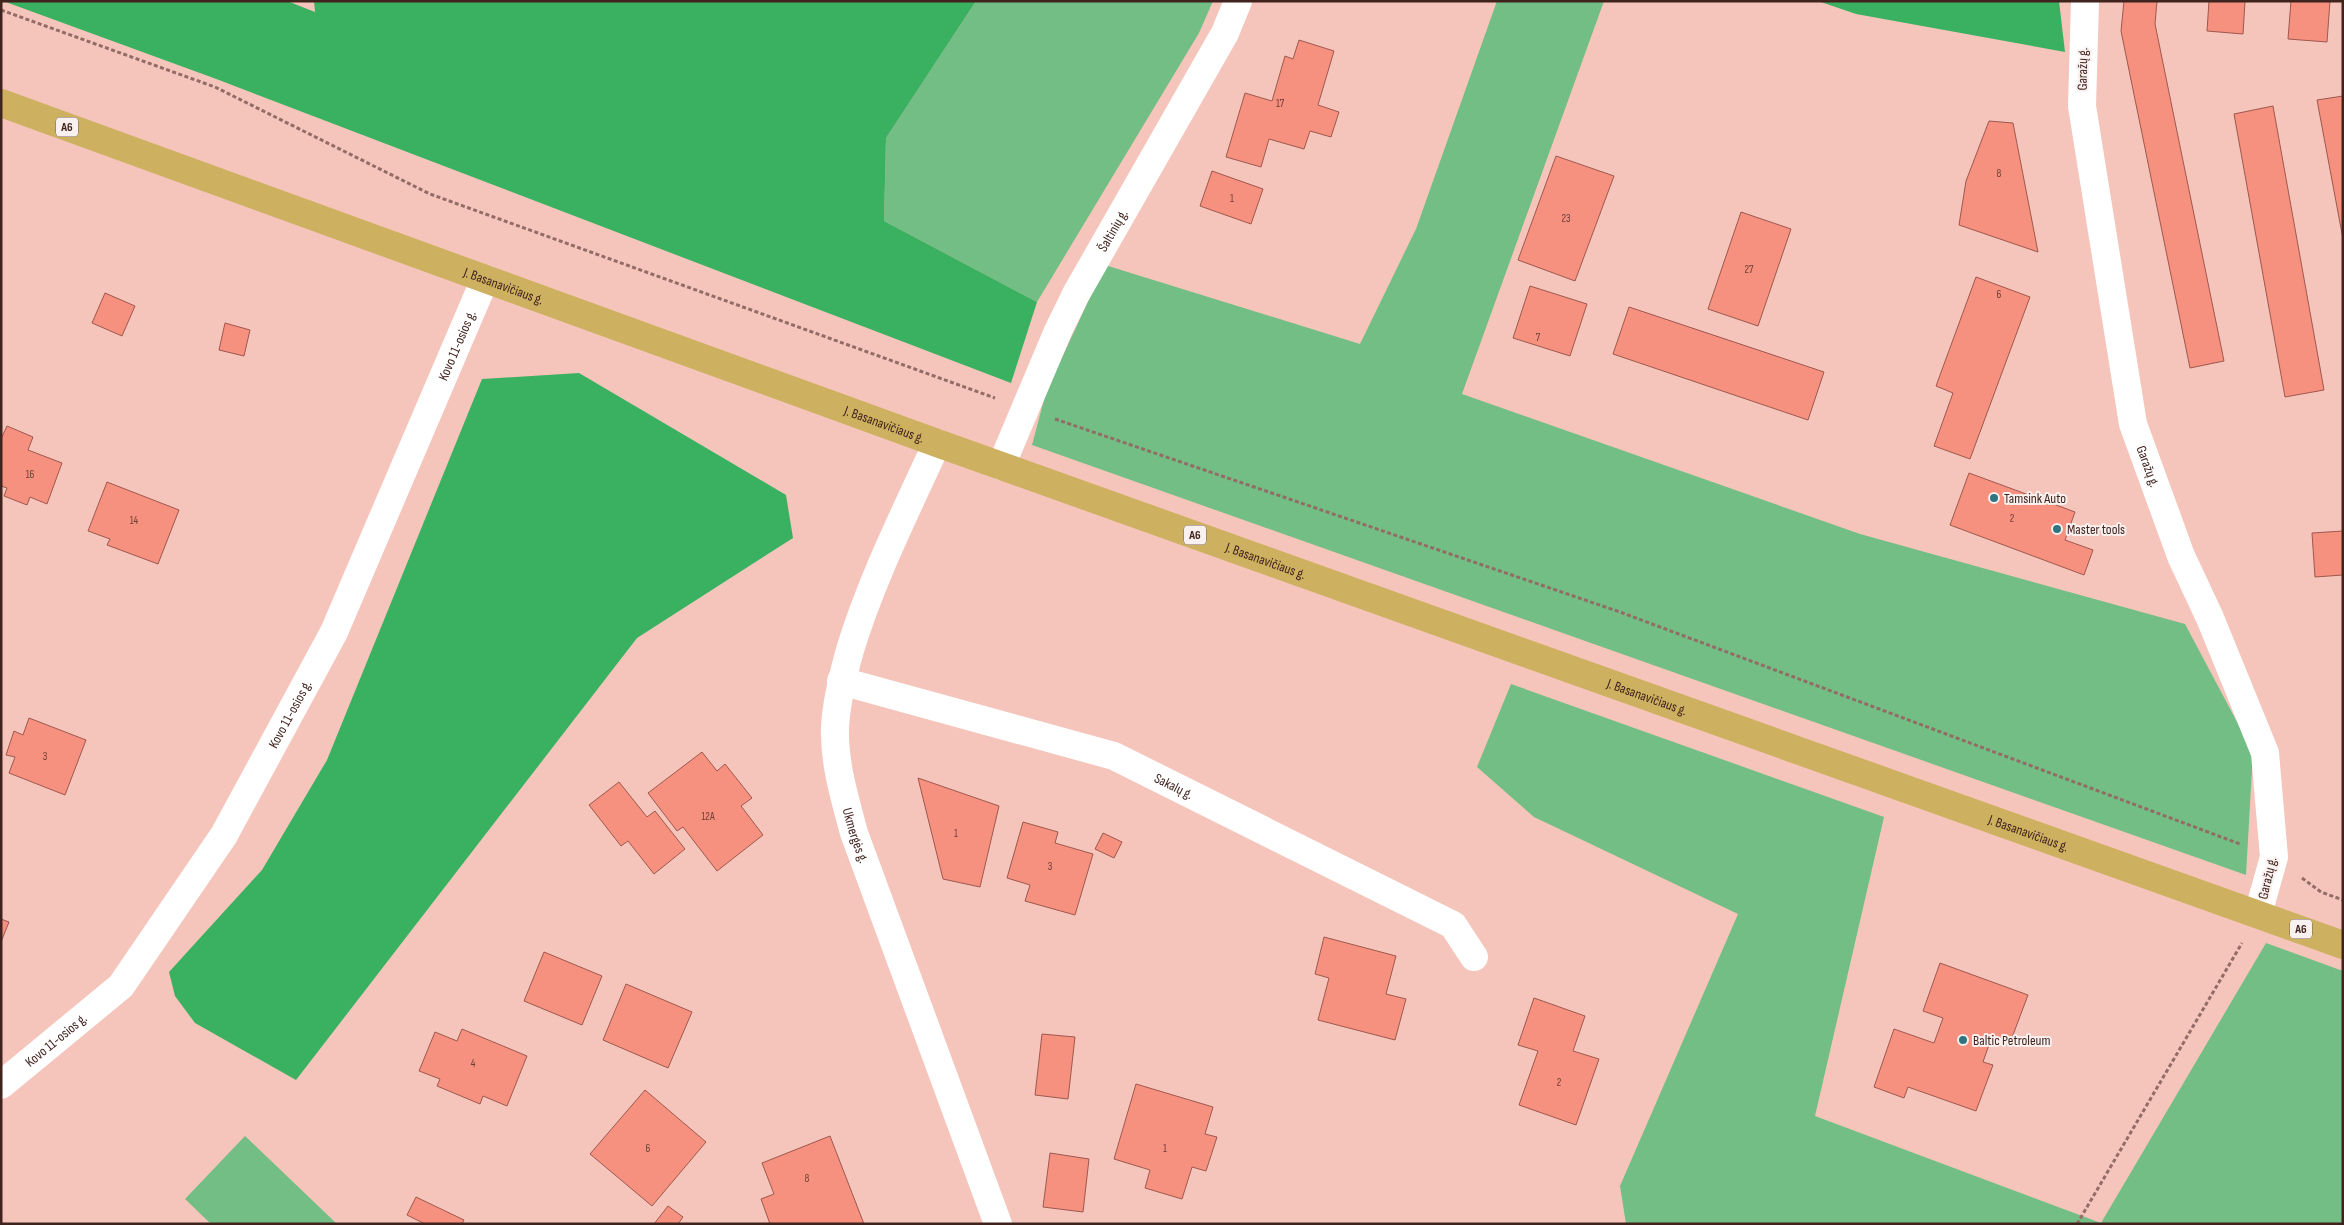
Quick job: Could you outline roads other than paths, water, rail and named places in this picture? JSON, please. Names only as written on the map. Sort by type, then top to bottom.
[{"type":"highway","name":"J. Basanavičiaus g.","points":[[1,102],[937,443],[2343,945]]},
{"type":"street","name":"Šaltinių g.","points":[[1001,466],[1024,408],[1076,294],[1225,33],[1238,1]]},
{"type":"street","name":"Garažų g.","points":[[2085,1],[2082,106],[2133,424],[2181,556],[2210,618],[2265,753],[2274,857],[2258,914]]},
{"type":"street","name":"Kovo 11-osios g.","points":[[1,1085],[121,986],[224,835],[334,632],[485,279]]},
{"type":"street","name":"Ukmergės g.","points":[[937,443],[888,551],[863,612],[841,681],[835,728],[838,767],[854,833],[998,1224]]},
{"type":"street","name":"Sakalų g.","points":[[841,681],[1114,756],[1453,925],[1474,957]]},
{"type":"place","name":"Tamsink Auto","points":[[1994,498]]},
{"type":"place","name":"Master tools","points":[[2057,529]]},
{"type":"place","name":"Baltic Petroleum","points":[[1963,1040]]}]
